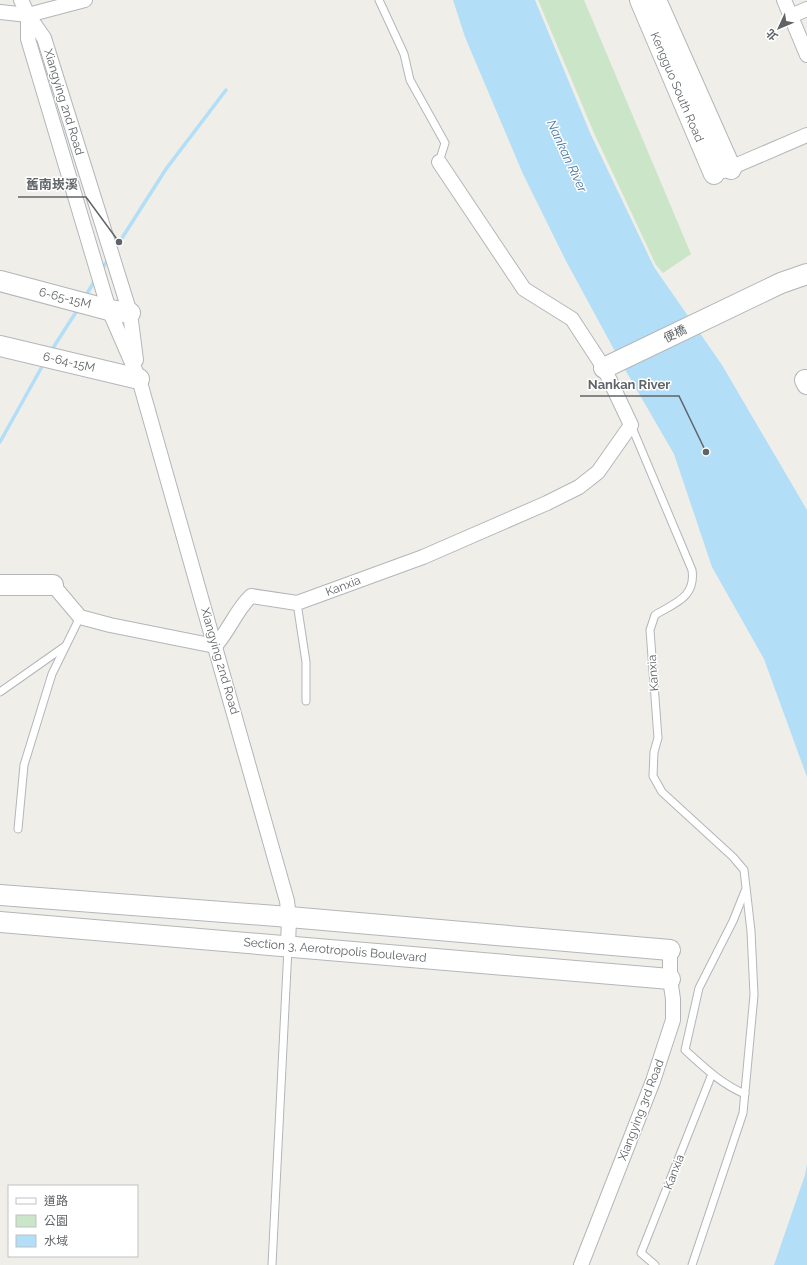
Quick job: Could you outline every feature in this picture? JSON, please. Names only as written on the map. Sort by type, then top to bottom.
[{"type":"street","name":"Xiangying 2nd Road","points":[[21,0],[28,15],[44,38],[130,313],[139,379]]},
{"type":"street","points":[[0,12],[28,15],[85,0]]},
{"type":"street","name":"Kengguo South Road","points":[[640,0],[722,171]]},
{"type":"street","name":"Kengguo South Road","points":[[656,0],[722,171]]},
{"type":"street","points":[[784,0],[807,55]]},
{"type":"street","points":[[791,16],[807,9]]},
{"type":"street","name":"Xiangying 2nd Road","points":[[28,15],[28,39],[110,310],[139,379],[287,901],[289,917],[288,946]]},
{"type":"street","points":[[722,171],[807,136]]},
{"type":"street","name":"Kanxia","points":[[297,603],[348,583],[423,557],[547,503],[578,487],[598,472],[630,425],[610,366],[572,318],[524,289],[439,162]]},
{"type":"street","name":"便橋","points":[[610,366],[781,283],[807,274]]},
{"type":"street","name":"6-65-15M","points":[[0,281],[110,310],[130,313]]},
{"type":"street","name":"6-64-15M","points":[[0,346],[139,379]]},
{"type":"street","points":[[0,585],[53,585],[80,616],[110,625],[215,646],[224,636],[244,602],[251,596],[297,603]]},
{"type":"street","points":[[0,895],[289,917],[670,950]]},
{"type":"street","name":"Section 3, Aerotropolis Boulevard","points":[[0,922],[670,979]]},
{"type":"street","name":"Xiangying 3rd Road","points":[[581,1265],[653,1081],[673,1020],[673,999],[670,979],[670,950]]},
{"type":"lane","points":[[379,0],[404,54],[410,80],[445,142],[439,162]]},
{"type":"lane","name":"Kanxia","points":[[630,425],[692,570],[693,579],[689,592],[682,599],[655,615],[650,630],[658,738],[654,752],[652,776],[662,792],[733,857],[744,870],[745,890],[751,931],[754,995],[743,1113],[692,1265]]},
{"type":"lane","points":[[297,603],[306,662],[306,701]]},
{"type":"lane","points":[[18,829],[24,765],[52,674],[80,616]]},
{"type":"lane","points":[[0,692],[66,646]]},
{"type":"lane","name":"Kanxia","points":[[745,890],[733,920],[699,988],[686,1050],[712,1074],[730,1087],[745,1094]]},
{"type":"lane","points":[[272,1265],[288,946]]},
{"type":"lane","name":"Kanxia","points":[[655,1265],[641,1253],[712,1074]]},
{"type":"green space","points":[[538,0],[584,0],[691,254],[663,273],[656,265],[594,133]]},
{"type":"water","points":[[453,0],[535,0],[591,135],[654,267],[722,365],[807,510],[807,777],[764,659],[712,567],[674,454],[623,366],[566,261],[523,174],[465,37]]},
{"type":"water","points":[[807,1163],[807,1265],[774,1265],[805,1175]]},
{"type":"waterway","points":[[115,249],[166,169],[226,90]]},
{"type":"waterway","points":[[102,269],[109,258]]},
{"type":"waterway","points":[[85,297],[95,280]]},
{"type":"waterway","points":[[51,351],[78,309]]},
{"type":"waterway","points":[[0,442],[44,363]]},
{"type":"place","name":"舊南崁溪","points":[[119,242]]},
{"type":"place","name":"Nankan River","points":[[706,452]]}]
